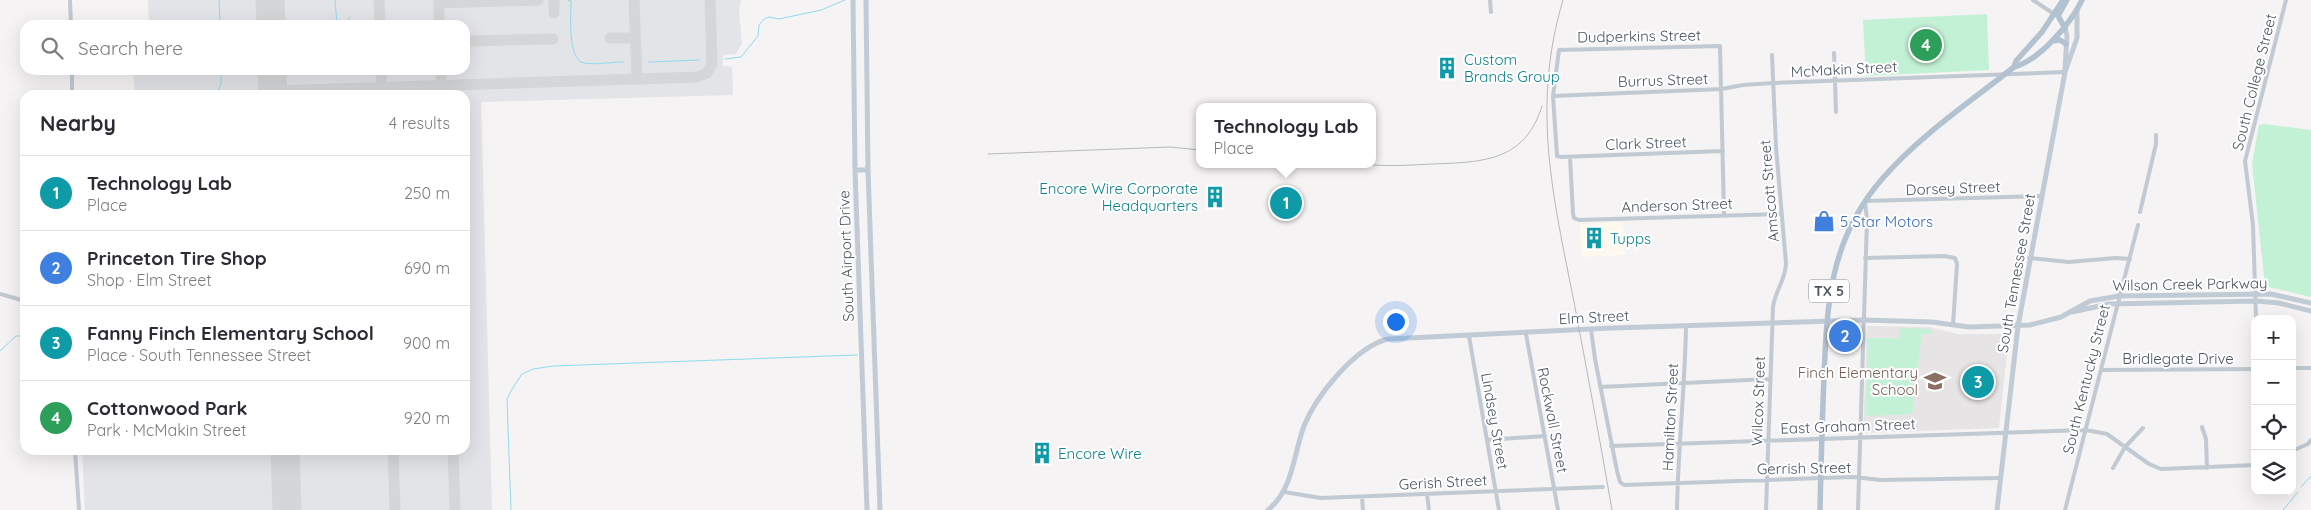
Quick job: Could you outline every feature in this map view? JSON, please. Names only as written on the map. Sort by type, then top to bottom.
[{"type":"main road","name":"South Airport Drive","points":[[852,0],[855,170],[867,510]]},
{"type":"main road","name":"South Airport Drive","points":[[866,0],[868,170],[880,510]]},
{"type":"main road","name":"TX 5","points":[[1820,510],[1826,321],[1830,288],[1840,250],[1853,221],[1865,202],[1899,161],[2014,66],[2016,60],[2036,39],[2063,0]]},
{"type":"main road","points":[[2065,28],[2058,16],[2067,0]]},
{"type":"main road","name":"TX 5","points":[[2014,66],[2021,65],[2065,28],[2082,0]]},
{"type":"main road","name":"South Tennessee Street","points":[[2065,72],[2077,38],[2077,11]]},
{"type":"main road","name":"South Tennessee Street","points":[[1997,510],[2018,326],[2029,258],[2065,72],[2065,28]]},
{"type":"main road","points":[[2050,42],[2060,40],[2066,44]]},
{"type":"main road","points":[[855,170],[868,170]]},
{"type":"main road","name":"Wilson Creek Parkway","points":[[2072,312],[2090,301],[2119,296],[2282,295],[2311,304]]},
{"type":"main road","name":"Wilson Creek Parkway","points":[[2018,326],[2048,322],[2072,312],[2099,305],[2117,304],[2256,301],[2279,303],[2311,311]]},
{"type":"main road","name":"Elm Street","points":[[1268,510],[1284,492],[1310,415],[1352,359],[1369,346],[1388,339],[1526,334],[1591,329],[1863,320],[1932,322],[1968,328],[2018,326]]},
{"type":"street","points":[[70,0],[71,20]]},
{"type":"street","points":[[1490,0],[1491,12]]},
{"type":"street","points":[[2033,0],[2055,14]]},
{"type":"street","name":"South College Street","points":[[2256,315],[2252,218],[2246,161],[2286,0]]},
{"type":"street","name":"Dudperkins Street","points":[[1552,96],[1559,50],[1720,46],[1722,90]]},
{"type":"street","points":[[1834,53],[1836,112]]},
{"type":"street","name":"Amscott Street","points":[[1771,323],[1775,293],[1786,273],[1772,55]]},
{"type":"street","name":"McMakin Street","points":[[1773,83],[2065,72]]},
{"type":"street","points":[[72,75],[72,90]]},
{"type":"street","name":"Burrus Street","points":[[1552,96],[1722,90],[1743,85],[1773,83]]},
{"type":"street","points":[[1722,90],[1724,215]]},
{"type":"street","points":[[1552,96],[1557,156],[1570,157]]},
{"type":"street","points":[[2140,212],[2156,144],[2156,135]]},
{"type":"street","name":"Clark Street","points":[[1570,157],[1722,151]]},
{"type":"street","name":"Anderson Street","points":[[1570,157],[1574,218],[1579,220],[1781,214]]},
{"type":"street","name":"Dorsey Street","points":[[1865,202],[2042,196]]},
{"type":"street","points":[[1858,510],[1865,202]]},
{"type":"street","name":"South Kentucky Street","points":[[2065,510],[2138,225]]},
{"type":"street","points":[[1865,258],[1944,256],[1955,258],[1957,264],[1953,325]]},
{"type":"street","points":[[2029,258],[2069,262],[2130,258]]},
{"type":"street","points":[[0,294],[20,299]]},
{"type":"street","name":"Wilcox Street","points":[[1766,510],[1771,323]]},
{"type":"street","name":"Hamilton Street","points":[[1677,510],[1679,442],[1685,383],[1686,326]]},
{"type":"street","points":[[1591,329],[1611,446]]},
{"type":"street","name":"Rockwall Street","points":[[1526,334],[1558,510]]},
{"type":"street","name":"Lindsey Street","points":[[1469,336],[1499,510]]},
{"type":"street","points":[[2296,368],[2311,368]]},
{"type":"street","name":"Bridlegate Drive","points":[[2102,370],[2251,369]]},
{"type":"street","points":[[1600,387],[1769,379]]},
{"type":"street","points":[[2202,427],[2206,439],[2206,468]]},
{"type":"street","points":[[2113,468],[2125,447],[2143,428]]},
{"type":"street","name":"East Graham Street","points":[[1611,446],[1679,442],[2086,430],[2107,434],[2149,464],[2161,469],[2251,465]]},
{"type":"street","points":[[1487,440],[1545,436]]},
{"type":"street","points":[[2294,450],[2308,444],[2311,440]]},
{"type":"street","name":"Gerrish Street","points":[[1611,446],[1620,482],[1624,485],[1821,478],[1881,480],[2000,478]]},
{"type":"street","points":[[75,455],[79,510]]},
{"type":"street","name":"Gerish Street","points":[[1284,492],[1321,498],[1603,487]]},
{"type":"street","points":[[1427,494],[1429,510]]},
{"type":"street","points":[[1362,497],[1363,510]]},
{"type":"shaded area","points":[[148,0],[741,0],[739,12],[742,44],[736,54],[723,55],[723,66],[732,67],[733,95],[481,102],[492,510],[85,510],[82,455],[470,455],[470,90],[135,90],[133,75],[470,75],[470,20],[149,20]]},
{"type":"shaded area","name":"Tupps","points":[[1623,222],[1625,255],[1581,257],[1580,224]]},
{"type":"shaded area","name":"Finch Elementary School","points":[[1867,326],[1929,327],[1958,334],[2009,334],[1999,428],[1863,433]]},
{"type":"green space","points":[[1987,14],[1989,70],[1866,76],[1863,20]]},
{"type":"green space","points":[[2259,125],[2311,130],[2311,297],[2265,286],[2252,164]]},
{"type":"green space","points":[[1899,328],[1931,329],[1931,334],[1922,334],[1912,414],[1866,416],[1868,338],[1899,338]]},
{"type":"waterway","points":[[219,0],[220,20]]},
{"type":"waterway","points":[[335,0],[337,20]]},
{"type":"waterway","points":[[568,0],[571,1],[572,45],[579,60],[589,64],[624,62]]},
{"type":"waterway","points":[[725,59],[741,57],[758,36],[759,25],[764,19],[769,17],[779,19],[821,10],[845,0]]},
{"type":"waterway","points":[[649,62],[700,60]]},
{"type":"waterway","points":[[218,90],[221,85],[221,75]]},
{"type":"waterway","points":[[0,351],[16,336],[20,336]]},
{"type":"waterway","points":[[511,510],[507,399],[522,374],[533,369],[553,366],[857,355]]},
{"type":"waterway","points":[[2301,487],[2311,476]]},
{"type":"waterway","points":[[2283,510],[2298,492]]},
{"type":"taxiway","points":[[379,0],[380,20]]},
{"type":"taxiway","points":[[439,0],[439,20]]},
{"type":"taxiway","points":[[439,3],[538,0]]},
{"type":"taxiway","points":[[554,0],[554,13]]},
{"type":"taxiway","points":[[634,0],[637,79]]},
{"type":"taxiway","points":[[303,90],[697,77],[707,73],[712,64],[710,0]]},
{"type":"taxiway","points":[[610,38],[635,38]]},
{"type":"taxiway","points":[[470,41],[553,39]]},
{"type":"taxiway","points":[[381,75],[382,90]]},
{"type":"taxiway","points":[[441,75],[442,90]]},
{"type":"taxiway","points":[[393,455],[395,510]]},
{"type":"taxiway","points":[[453,455],[455,510]]},
{"type":"runway","points":[[270,0],[271,20]]},
{"type":"runway","points":[[272,75],[273,90]]},
{"type":"runway","points":[[285,455],[287,510]]},
{"type":"railway","points":[[1563,0],[1553,39],[1548,77],[1547,115],[1549,151],[1559,225],[1612,510]]},
{"type":"railway","points":[[1376,165],[1468,162],[1485,160],[1500,155],[1513,148],[1525,138],[1542,106]]},
{"type":"railway","points":[[988,154],[1170,147],[1196,150]]},
{"type":"place","name":"Cottonwood Park","points":[[1926,45]]},
{"type":"place","name":"Custom Brands Group","points":[[1447,68]]},
{"type":"place","name":"Encore Wire Corporate Headquarters","points":[[1215,197]]},
{"type":"place","name":"Technology Lab","points":[[1286,203]]},
{"type":"place","name":"5 Star Motors","points":[[1824,221]]},
{"type":"place","name":"Tupps","points":[[1594,238]]},
{"type":"place","name":"Princeton Tire Shop","points":[[1845,336]]},
{"type":"place","name":"Finch Elementary School","points":[[1935,381]]},
{"type":"place","name":"Fanny Finch Elementary School","points":[[1978,382]]},
{"type":"place","name":"Encore Wire","points":[[1042,453]]}]
